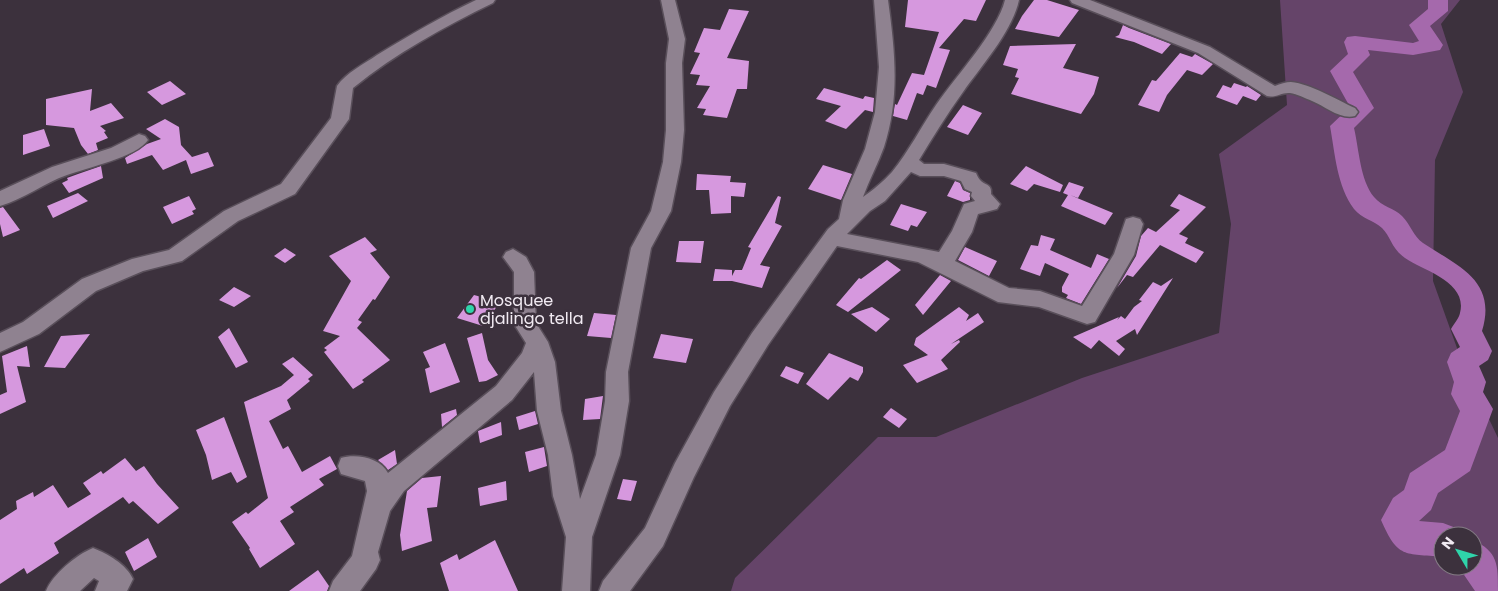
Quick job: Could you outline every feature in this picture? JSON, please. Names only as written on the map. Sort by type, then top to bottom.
[{"type":"street","points":[[0,343],[31,328],[89,285],[139,264],[175,256],[231,216],[288,188],[340,119],[345,86],[365,70],[438,24],[488,0]]},
{"type":"street","points":[[576,591],[579,537],[608,455],[617,401],[617,372],[641,248],[661,211],[672,162],[675,130],[674,63],[678,39],[668,0]]},
{"type":"street","points":[[613,591],[654,537],[684,471],[727,392],[760,339],[841,227],[874,148],[887,90],[881,0]]},
{"type":"street","points":[[841,227],[890,184],[909,162],[942,109],[1000,28],[1009,13],[1012,0]]},
{"type":"street","points":[[1077,0],[1204,50],[1273,92],[1288,87],[1320,98],[1349,112]]},
{"type":"street","points":[[0,198],[59,171],[117,152],[139,140]]},
{"type":"street","points":[[909,162],[920,170],[944,170],[969,177],[972,184],[982,189],[981,196],[990,204],[972,209],[965,218],[962,232],[951,246],[947,257],[937,261]]},
{"type":"street","points":[[841,227],[843,241],[874,248],[895,249],[937,261],[1006,296],[1040,299],[1087,316],[1124,255],[1133,224]]},
{"type":"street","points":[[513,257],[519,262],[524,272],[525,324],[537,342],[544,362],[549,411],[560,456],[566,496],[579,537]]},
{"type":"street","points":[[376,509],[395,484],[504,393],[532,357],[537,342]]},
{"type":"street","points":[[342,591],[366,560],[365,552],[380,485],[376,475],[350,466]]},
{"type":"street","points":[[60,591],[94,561],[118,579],[109,591]]},
{"type":"shaded area","points":[[1280,0],[1460,0],[1441,24],[1463,92],[1435,160],[1433,281],[1462,362],[1498,438],[1498,591],[731,591],[735,578],[878,437],[936,437],[1082,378],[1219,333],[1231,224],[1219,154],[1287,105]]},
{"type":"building","points":[[908,0],[986,0],[976,21],[964,19],[939,48],[950,50],[936,88],[927,85],[923,95],[917,93],[907,120],[893,116],[895,104],[897,105],[912,73],[924,75],[939,32],[905,27]]},
{"type":"building","points":[[1034,0],[1047,0],[1079,10],[1059,37],[1015,29]]},
{"type":"building","points":[[729,9],[749,11],[727,58],[749,61],[747,89],[737,89],[727,118],[703,115],[706,109],[697,108],[710,86],[696,85],[700,75],[690,74],[700,53],[694,52],[704,28],[720,30]]},
{"type":"building","points":[[1123,25],[1171,44],[1162,54],[1134,42],[1115,37],[1119,35]]},
{"type":"building","points":[[1076,44],[1063,68],[1099,77],[1094,94],[1081,114],[1011,94],[1019,78],[1015,77],[1018,69],[1003,65],[1010,46]]},
{"type":"building","points":[[1180,53],[1192,57],[1195,54],[1213,64],[1202,75],[1187,70],[1167,95],[1159,112],[1138,105],[1152,80],[1156,81]]},
{"type":"building","points":[[170,81],[186,94],[162,105],[147,92]]},
{"type":"building","points":[[1234,83],[1247,86],[1261,95],[1256,101],[1243,96],[1237,105],[1216,97],[1223,85],[1231,88]]},
{"type":"building","points":[[824,88],[863,99],[865,96],[874,98],[873,112],[865,110],[846,129],[825,121],[841,106],[816,99]]},
{"type":"building","points":[[92,89],[90,111],[111,103],[124,118],[100,126],[106,131],[104,132],[108,138],[96,143],[98,150],[88,154],[81,145],[74,128],[46,125],[46,99]]},
{"type":"building","points":[[963,105],[982,113],[968,135],[947,127]]},
{"type":"building","points":[[165,119],[179,127],[181,145],[192,157],[208,152],[214,166],[191,174],[186,160],[163,170],[152,155],[127,164],[125,158],[147,144],[161,139],[146,129]]},
{"type":"building","points":[[44,129],[50,146],[23,155],[23,135]]},
{"type":"building","points":[[823,165],[852,174],[841,200],[808,189]]},
{"type":"building","points":[[101,166],[103,178],[69,193],[62,183],[68,180],[67,178]]},
{"type":"building","points":[[1026,166],[1063,185],[1060,192],[1034,184],[1027,191],[1010,184]]},
{"type":"building","points":[[697,174],[731,176],[730,182],[746,183],[744,197],[731,196],[731,213],[711,214],[709,190],[696,190]]},
{"type":"building","points":[[955,181],[960,183],[963,190],[970,193],[970,200],[963,202],[947,196]]},
{"type":"building","points":[[1069,182],[1084,187],[1078,198],[1070,195],[1113,213],[1105,225],[1061,206],[1068,195],[1063,193]]},
{"type":"building","points":[[78,193],[88,201],[53,218],[47,206]]},
{"type":"building","points":[[1179,194],[1206,207],[1179,234],[1188,238],[1185,243],[1204,252],[1196,263],[1160,245],[1133,277],[1127,275],[1117,288],[1136,256],[1141,236],[1148,228],[1156,232],[1180,210],[1170,206]]},
{"type":"building","points":[[189,196],[196,209],[192,211],[194,214],[172,224],[163,207]]},
{"type":"building","points":[[778,196],[781,197],[775,223],[782,226],[760,265],[770,267],[762,288],[732,281],[713,281],[715,269],[732,270],[732,276],[735,270],[742,270],[751,248],[748,247]]},
{"type":"building","points":[[901,204],[927,212],[917,227],[911,225],[908,231],[890,225]]},
{"type":"building","points":[[3,207],[20,230],[3,237],[0,224],[0,208]]},
{"type":"building","points":[[1041,235],[1055,239],[1050,250],[1091,268],[1097,254],[1109,259],[1081,304],[1066,298],[1068,295],[1062,292],[1062,287],[1069,274],[1045,263],[1040,276],[1020,269],[1031,245],[1038,246]]},
{"type":"building","points":[[365,237],[377,250],[370,253],[390,277],[375,300],[373,299],[358,320],[362,322],[357,328],[390,360],[362,380],[364,382],[353,389],[324,352],[327,350],[324,348],[340,336],[323,331],[351,281],[329,256]]},
{"type":"building","points":[[679,241],[704,241],[701,263],[676,262]]},
{"type":"building","points":[[965,247],[997,261],[989,276],[958,260]]},
{"type":"building","points":[[285,248],[296,255],[285,263],[274,256]]},
{"type":"building","points":[[887,260],[901,270],[848,312],[836,305],[859,278],[861,279]]},
{"type":"building","points":[[940,275],[951,281],[923,315],[915,305]]},
{"type":"building","points":[[1173,278],[1137,335],[1135,329],[1116,341],[1125,349],[1119,356],[1099,340],[1091,349],[1073,337],[1119,317],[1117,320],[1121,316],[1125,319],[1134,307],[1142,301],[1139,300],[1153,282],[1161,286]]},
{"type":"building","points":[[234,287],[251,296],[234,307],[219,300]]},
{"type":"building","points":[[474,295],[500,302],[483,326],[457,318]]},
{"type":"building","points":[[872,307],[890,319],[876,332],[851,314]]},
{"type":"building","points":[[959,307],[969,315],[966,321],[978,313],[984,322],[951,344],[959,340],[960,342],[941,360],[948,369],[917,383],[903,365],[928,355],[914,345],[916,338]]},
{"type":"building","points":[[594,313],[616,315],[611,338],[587,336]]},
{"type":"building","points":[[229,328],[248,362],[236,368],[218,337]]},
{"type":"building","points":[[482,333],[488,360],[498,375],[479,382],[467,338]]},
{"type":"building","points":[[90,334],[65,368],[44,367],[61,336]]},
{"type":"building","points":[[661,334],[693,339],[686,363],[653,358]]},
{"type":"building","points":[[445,343],[460,382],[430,393],[425,369],[430,367],[423,352]]},
{"type":"building","points":[[27,346],[30,367],[17,366],[26,402],[0,414],[0,395],[7,392],[2,356]]},
{"type":"building","points":[[829,353],[863,367],[863,372],[858,381],[850,377],[828,400],[806,384]]},
{"type":"building","points":[[293,357],[313,375],[308,379],[310,381],[287,400],[291,409],[269,421],[283,449],[288,446],[302,472],[330,456],[337,469],[319,479],[324,485],[290,507],[294,512],[280,521],[295,544],[260,568],[250,548],[232,522],[246,512],[248,514],[268,498],[244,402],[281,386],[294,375],[282,364]]},
{"type":"building","points":[[786,366],[804,373],[798,384],[780,376]]},
{"type":"building","points":[[603,396],[600,419],[583,420],[585,399]]},
{"type":"building","points":[[891,408],[907,419],[899,428],[883,417]]},
{"type":"building","points":[[456,409],[457,415],[442,427],[441,414]]},
{"type":"building","points":[[535,411],[538,424],[519,430],[516,417]]},
{"type":"building","points":[[224,417],[247,477],[237,483],[231,472],[212,480],[206,455],[196,430]]},
{"type":"building","points":[[501,422],[502,435],[480,443],[478,431]]},
{"type":"building","points":[[544,447],[547,466],[529,472],[525,452]]},
{"type":"building","points":[[395,450],[397,464],[388,470],[378,460]]},
{"type":"building","points":[[125,458],[136,471],[144,466],[157,484],[179,508],[158,524],[133,501],[129,504],[123,497],[54,543],[59,553],[27,574],[24,568],[0,584],[0,520],[17,509],[16,501],[33,492],[34,497],[53,485],[68,508],[91,494],[83,483],[101,471],[103,474]]},
{"type":"building","points":[[441,476],[437,507],[427,508],[432,541],[402,551],[400,535],[407,491],[422,478]]},
{"type":"building","points":[[623,479],[637,481],[631,501],[617,499]]},
{"type":"building","points":[[506,481],[507,500],[480,506],[478,488]]},
{"type":"building","points":[[148,538],[157,557],[134,571],[125,552]]},
{"type":"building","points":[[495,540],[518,591],[449,591],[440,563],[457,554],[459,560]]},
{"type":"building","points":[[318,570],[329,586],[327,591],[289,591]]},
{"type":"waterway","points":[[1433,539],[1411,537],[1407,534],[1399,520],[1405,510],[1419,499],[1422,484],[1458,460],[1477,409],[1467,394],[1470,382],[1462,362],[1477,351],[1466,329],[1475,315],[1475,300],[1463,280],[1443,266],[1409,247],[1402,240],[1392,222],[1371,211],[1357,192],[1350,170],[1342,126],[1362,108],[1341,71],[1359,55],[1355,42],[1413,49],[1432,45],[1419,25],[1438,11],[1438,0]]},
{"type":"waterway","points":[[1483,571],[1498,591]]},
{"type":"place","name":"Mosquee djalingo tella","points":[[470,309]]}]
